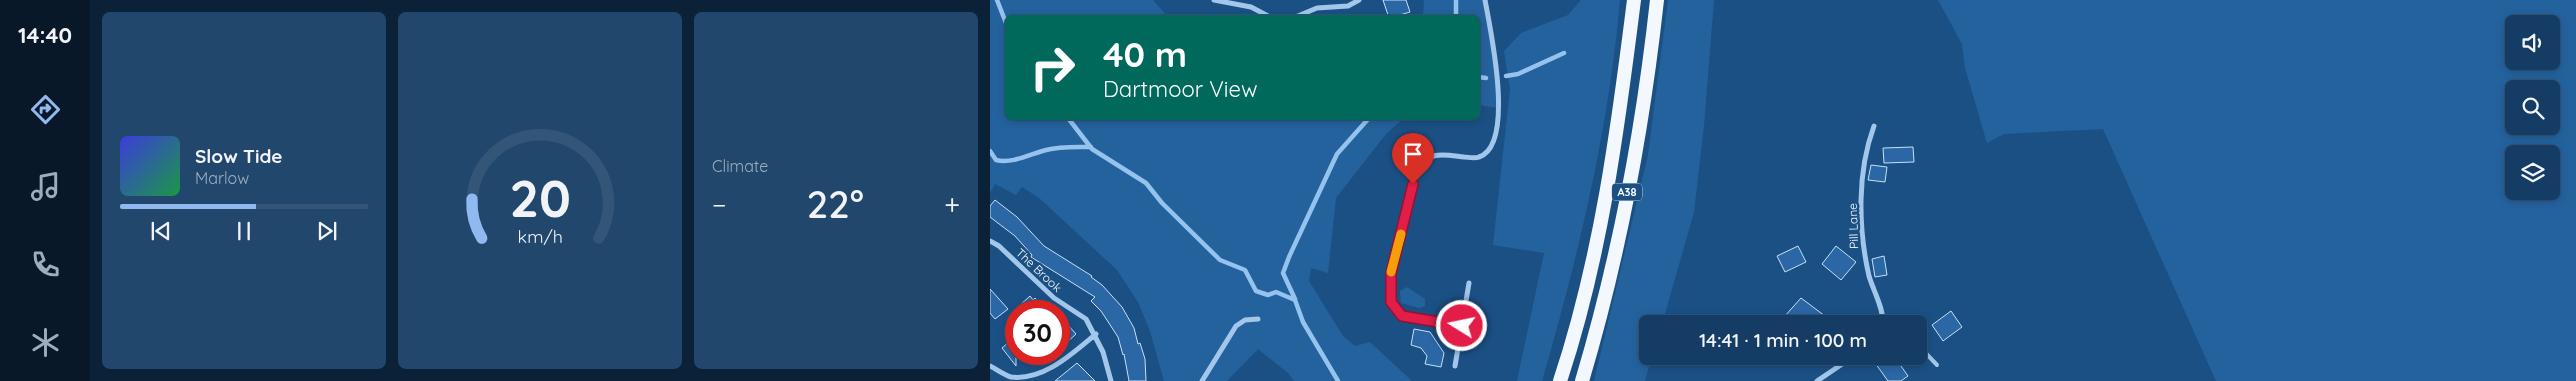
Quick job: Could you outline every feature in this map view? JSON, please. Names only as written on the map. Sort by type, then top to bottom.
[{"type":"highway","name":"A38","points":[[1560,381],[1593,256],[1617,134],[1634,0]]},
{"type":"highway","name":"A38","points":[[1582,381],[1615,252],[1636,150],[1657,0]]},
{"type":"street","points":[[1214,0],[1251,7],[1266,15]]},
{"type":"street","points":[[1300,15],[1317,8],[1348,6],[1359,0]]},
{"type":"street","points":[[1462,326],[1402,316],[1391,302],[1389,290],[1398,242],[1406,220],[1415,169],[1427,157],[1440,154],[1478,158],[1487,152],[1493,143],[1499,82],[1485,0]]},
{"type":"street","name":"Pill Lane","points":[[1874,126],[1865,156],[1862,210],[1863,248],[1872,288],[1881,315]]},
{"type":"street","name":"The Brook","points":[[990,241],[999,246],[1054,298],[1081,315],[1096,334],[1111,381]]},
{"type":"street","points":[[1455,366],[1469,283]]},
{"type":"street","points":[[1202,381],[1236,326],[1245,320],[1258,319]]},
{"type":"street","points":[[990,366],[1008,379],[1039,375],[1056,367],[1096,334]]},
{"type":"street","points":[[1816,381],[1840,365]]},
{"type":"lane","points":[[1927,354],[1937,365]]},
{"type":"shaded area","points":[[990,0],[1153,0],[1166,15],[1005,15],[1005,120],[1402,120],[1386,134],[1336,198],[1328,273],[1311,268],[1309,281],[1343,336],[1355,346],[1370,342],[1412,381],[1294,381],[1288,373],[1258,349],[1227,381],[1164,381],[1150,331],[1138,302],[1117,270],[1038,197],[1022,187],[1016,195],[995,184],[990,193]]},
{"type":"shaded area","points":[[1424,0],[1485,0],[1499,82],[1498,108],[1480,105],[1480,15],[1423,15]]},
{"type":"shaded area","points":[[1581,0],[1620,0],[1615,48],[1600,145],[1580,240],[1542,381],[1517,381],[1544,253],[1493,245],[1510,89],[1504,51],[1521,33],[1568,15]]},
{"type":"shaded area","points":[[1668,0],[1714,0],[1704,126],[1694,212],[1665,315],[1639,315],[1639,365],[1649,365],[1645,381],[1594,381],[1648,155]]},
{"type":"shaded area","points":[[1938,0],[2576,0],[2576,381],[2216,381],[2103,129],[2004,134],[1987,143],[1965,68],[1962,44]]},
{"type":"shaded area","points":[[1407,287],[1425,299],[1425,306],[1419,308],[1401,303],[1400,291]]},
{"type":"building","points":[[1383,0],[1406,0],[1410,12],[1400,15],[1388,15]]},
{"type":"building","points":[[1913,147],[1914,162],[1884,163],[1883,148]]},
{"type":"building","points":[[1871,165],[1887,167],[1885,182],[1868,180]]},
{"type":"building","points":[[995,200],[1017,217],[1044,246],[1092,276],[1122,307],[1134,328],[1138,344],[1140,343],[1145,359],[1146,381],[1129,381],[1124,354],[1118,337],[1101,311],[1091,301],[1095,297],[1031,257],[1032,255],[1015,236],[990,217],[990,206]]},
{"type":"building","points":[[1798,246],[1806,262],[1785,272],[1777,256]]},
{"type":"building","points":[[1836,246],[1856,262],[1841,280],[1822,264]]},
{"type":"building","points":[[1884,256],[1887,275],[1875,277],[1872,259]]},
{"type":"building","points":[[990,289],[1005,306],[1005,311],[995,319],[990,313]]},
{"type":"building","points":[[1801,298],[1824,315],[1786,315]]},
{"type":"building","points":[[1951,311],[1962,327],[1943,341],[1932,325]]},
{"type":"building","points":[[1070,327],[1076,334],[1070,340]]},
{"type":"building","points":[[1414,329],[1430,332],[1444,353],[1441,367],[1425,364],[1427,356],[1421,348],[1411,345]]},
{"type":"building","points":[[1077,363],[1095,381],[1055,381]]},
{"type":"building","points":[[1876,365],[1900,365],[1908,376],[1901,381],[1888,381]]},
{"type":"waterway","points":[[997,0],[1005,20]]},
{"type":"waterway","points":[[1456,0],[1456,15]]},
{"type":"waterway","points":[[1506,76],[1518,74],[1564,53]]},
{"type":"waterway","points":[[1480,77],[1486,78]]},
{"type":"waterway","points":[[1070,120],[1092,149],[1146,183],[1162,203],[1220,260],[1245,270],[1256,291],[1268,295],[1276,292],[1295,300],[1303,322],[1338,381]]},
{"type":"waterway","points":[[1295,299],[1283,273],[1289,257],[1337,154],[1367,120]]},
{"type":"waterway","points":[[990,151],[996,160],[1009,161],[1052,149],[1091,147]]},
{"type":"slow traffic","points":[[1391,272],[1401,234]]},
{"type":"route","points":[[1413,184],[1406,220],[1398,242],[1391,273],[1389,290],[1391,302],[1402,316],[1462,326]]}]
